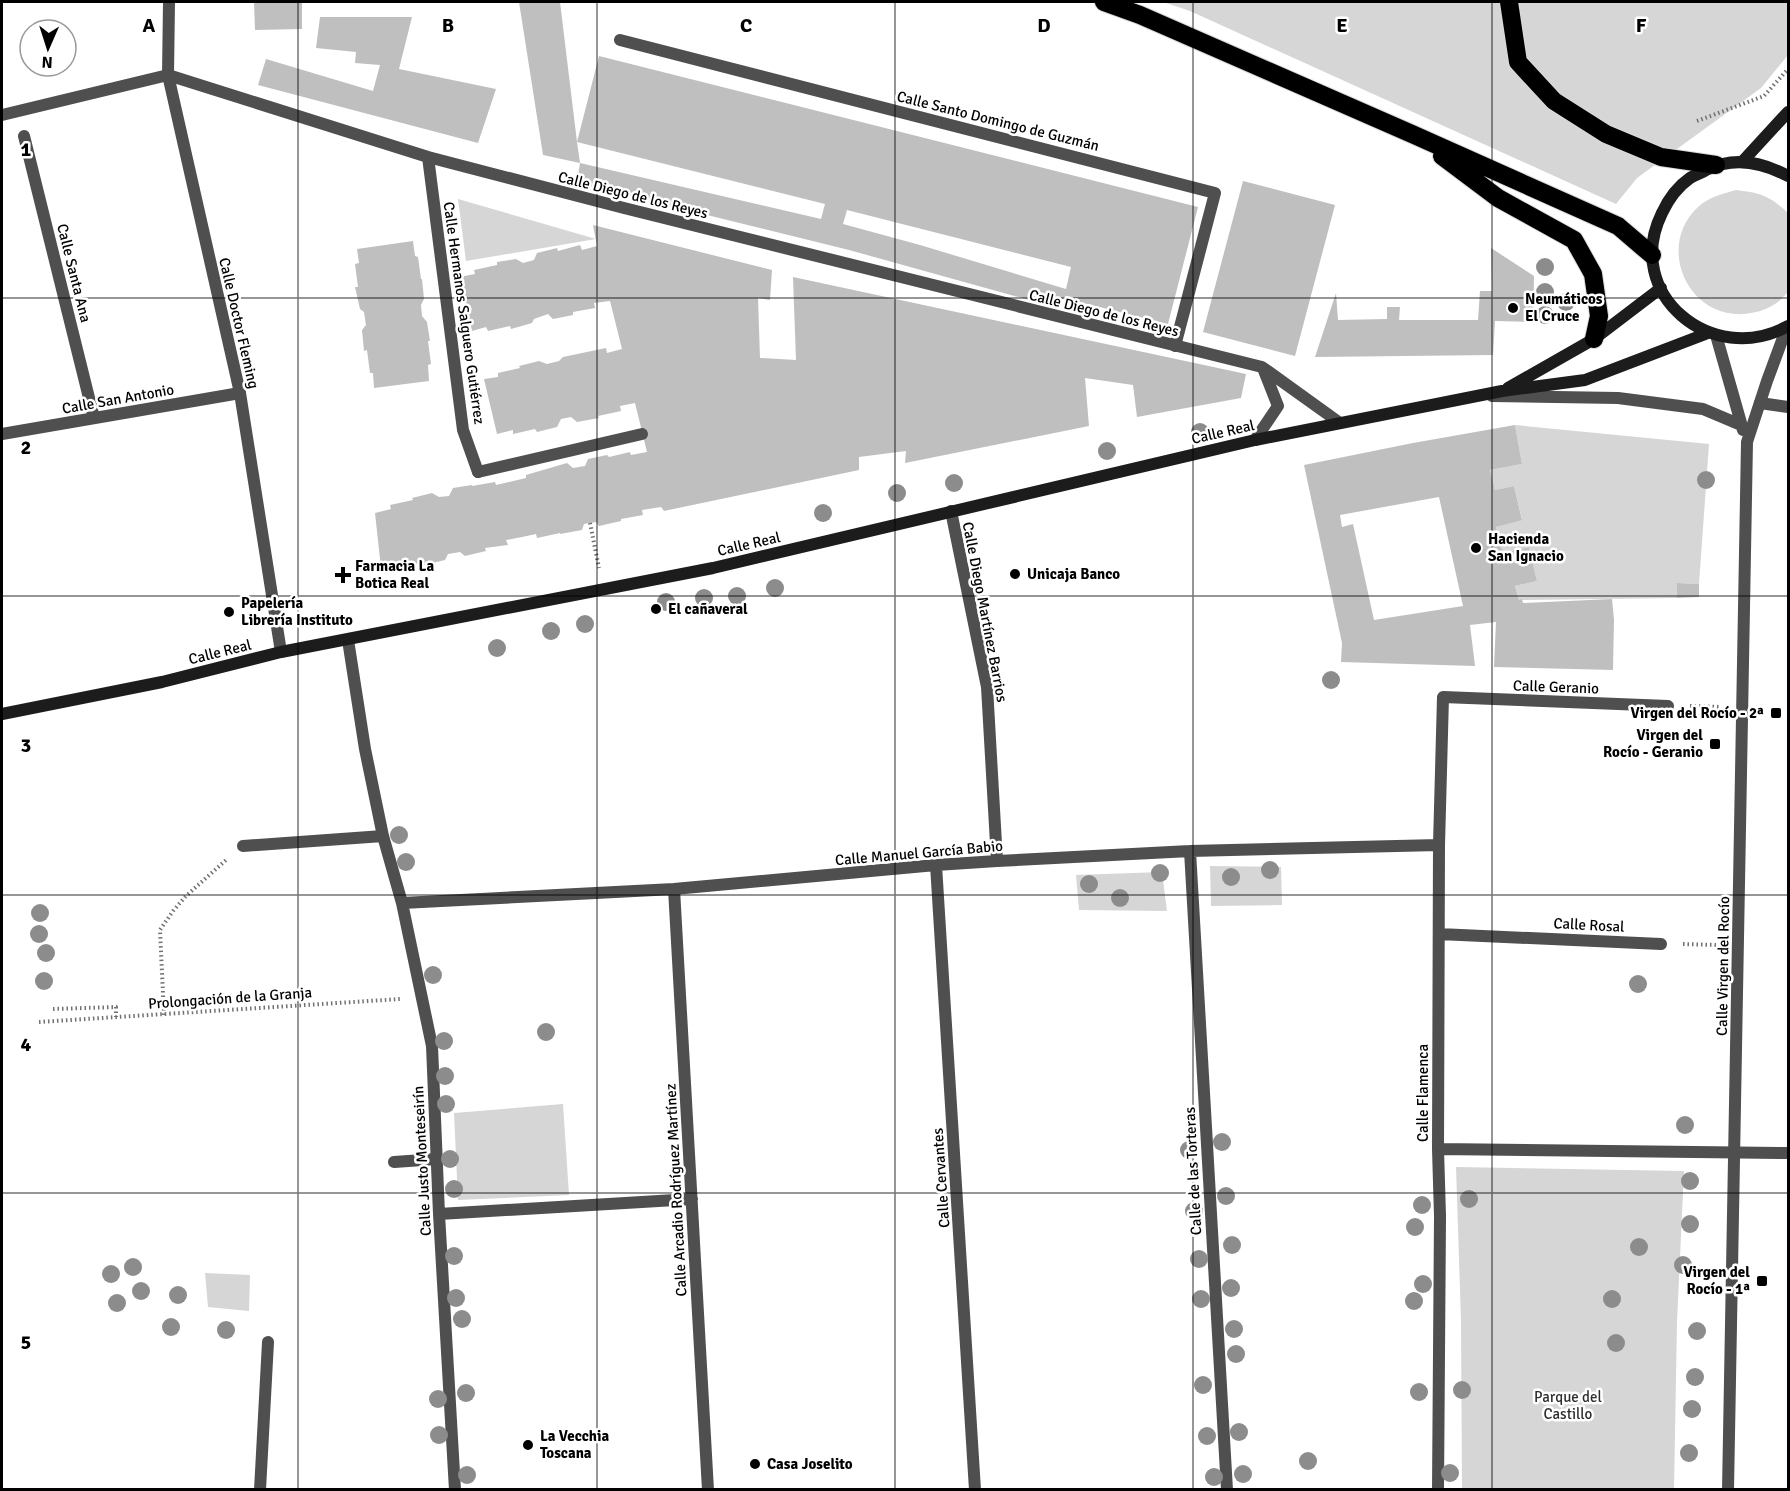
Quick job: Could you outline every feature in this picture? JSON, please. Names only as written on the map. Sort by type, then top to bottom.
[{"type":"highway","points":[[1104,2],[1151,20],[1618,226],[1652,255]]},
{"type":"highway","points":[[1509,2],[1518,62],[1554,101],[1606,134],[1660,157],[1716,165]]},
{"type":"highway","points":[[1412,134],[1498,198],[1574,240],[1593,274],[1599,316],[1594,339]]},
{"type":"main road","points":[[1742,162],[1788,112]]},
{"type":"main road","points":[[1788,176],[1772,167],[1742,162],[1716,165],[1689,178],[1669,199],[1656,225],[1652,255],[1660,288],[1672,307],[1689,322],[1712,334],[1740,339],[1764,336],[1788,326]]},
{"type":"main road","name":"Calle Real","points":[[1502,391],[1594,339],[1660,288]]},
{"type":"main road","name":"Calle Real","points":[[2,714],[162,682],[280,652],[713,568],[1255,440],[1502,391],[1585,380],[1712,334]]},
{"type":"street","name":"Calle Doctor Fleming","points":[[169,2],[168,75],[240,393],[280,652]]},
{"type":"street","name":"Calle Santo Domingo de Guzmán","points":[[620,40],[1215,192],[1175,346]]},
{"type":"street","name":"Calle Diego de los Reyes","points":[[168,75],[428,157],[1262,367],[1340,423]]},
{"type":"street","points":[[2,115],[168,75]]},
{"type":"street","name":"Calle Santa Ana","points":[[24,136],[94,418]]},
{"type":"street","name":"Calle Hermanos Salguero Gutiérrez","points":[[428,157],[463,430],[478,472],[642,434]]},
{"type":"street","points":[[1747,442],[1788,326]]},
{"type":"street","points":[[1712,334],[1747,442]]},
{"type":"street","points":[[1255,440],[1278,406],[1262,367]]},
{"type":"street","name":"Calle San Antonio","points":[[2,434],[240,393]]},
{"type":"street","points":[[1481,396],[1618,398],[1703,409],[1741,425]]},
{"type":"street","points":[[1760,403],[1788,407]]},
{"type":"street","name":"Calle Virgen del Rocío","points":[[1728,1490],[1747,442]]},
{"type":"street","name":"Calle Diego Martínez Barrios","points":[[951,511],[987,687],[998,861]]},
{"type":"street","name":"Calle Justo Monteseirín","points":[[348,640],[365,749],[383,836],[402,903],[432,1046],[455,1490]]},
{"type":"street","name":"Calle Geranio","points":[[1443,697],[1668,706]]},
{"type":"street","name":"Calle Flamenca","points":[[1438,1490],[1439,845],[1443,697]]},
{"type":"street","points":[[243,846],[383,836]]},
{"type":"street","name":"Calle Manuel García Babio","points":[[402,903],[674,889],[998,861],[1190,851],[1439,845]]},
{"type":"street","name":"Calle de las Torteras","points":[[1190,851],[1227,1490]]},
{"type":"street","name":"Calle Cervantes","points":[[936,865],[975,1490]]},
{"type":"street","name":"Calle Arcadio Rodríguez Martínez","points":[[674,889],[708,1490]]},
{"type":"street","name":"Calle Rosal","points":[[1439,934],[1661,944]]},
{"type":"street","points":[[1438,1149],[1788,1153]]},
{"type":"street","points":[[394,1162],[437,1159]]},
{"type":"street","points":[[439,1215],[692,1199]]},
{"type":"street","points":[[260,1490],[268,1341]]},
{"type":"path","points":[[1697,121],[1764,96],[1788,69]]},
{"type":"path","points":[[590,523],[603,589]]},
{"type":"path","points":[[1668,706],[1743,708]]},
{"type":"path","points":[[164,1015],[160,930],[185,897],[243,846]]},
{"type":"path","points":[[1661,944],[1739,946]]},
{"type":"path","name":"Prolongación de la Granja","points":[[39,1022],[422,998]]},
{"type":"path","points":[[53,1009],[116,1007],[116,1017]]},
{"type":"green space","points":[[1163,2],[1788,2],[1788,55],[1761,88],[1637,178],[1616,204],[1190,11]]},
{"type":"green space","points":[[1736,190],[1765,196],[1788,213],[1788,292],[1768,308],[1744,314],[1724,312],[1707,304],[1693,292],[1684,277],[1679,259],[1679,241],[1686,223],[1698,207],[1711,198]]},
{"type":"green space","points":[[458,199],[596,239],[466,261]]},
{"type":"green space","points":[[1515,425],[1709,444],[1699,584],[1677,583],[1677,598],[1519,600],[1515,586],[1537,581],[1529,547],[1503,553],[1496,527],[1522,519],[1514,486],[1495,490],[1490,470],[1522,464]]},
{"type":"green space","points":[[1210,866],[1281,867],[1282,905],[1211,906]]},
{"type":"green space","points":[[1162,872],[1167,911],[1079,910],[1076,875]]},
{"type":"green space","points":[[563,1104],[569,1195],[458,1200],[454,1113]]},
{"type":"green space","name":"Parque del Castillo","points":[[1456,1167],[1684,1171],[1677,1322],[1674,1489],[1462,1489],[1461,1321]]},
{"type":"green space","points":[[205,1273],[250,1275],[249,1311],[208,1307]]},
{"type":"building","points":[[254,2],[302,2],[302,29],[255,30]]},
{"type":"building","points":[[519,2],[560,2],[580,163],[543,155]]},
{"type":"building","points":[[320,17],[412,17],[399,69],[496,89],[478,143],[258,85],[266,59],[373,91],[380,65],[355,63],[356,52],[316,48]]},
{"type":"building","points":[[599,56],[1198,207],[1168,324],[1063,298],[1058,308],[849,250],[577,183],[580,163],[821,219],[825,204],[577,142]],"holes":[[[847,210],[1071,267],[1066,289],[843,224]]]},
{"type":"building","points":[[1243,181],[1335,205],[1295,356],[1203,332]]},
{"type":"building","points":[[593,225],[772,270],[770,300],[758,298],[760,358],[796,360],[793,277],[1246,374],[1241,398],[1137,417],[1133,385],[1085,378],[1089,426],[905,463],[906,451],[859,457],[859,470],[664,511],[661,507],[642,510],[643,515],[621,519],[621,521],[599,526],[596,522],[584,524],[582,530],[537,538],[536,534],[506,540],[508,545],[485,548],[486,551],[465,556],[460,552],[448,554],[445,560],[424,565],[423,563],[401,567],[400,564],[381,568],[375,513],[391,509],[390,505],[432,493],[439,497],[449,496],[453,488],[495,482],[496,485],[526,478],[526,475],[567,463],[573,468],[585,466],[588,459],[630,452],[631,455],[647,452],[635,403],[620,406],[621,411],[598,416],[599,418],[577,422],[571,417],[561,419],[557,427],[537,432],[535,429],[513,434],[513,430],[497,434],[484,379],[498,377],[498,373],[539,361],[547,364],[559,361],[563,357],[606,348],[607,353],[622,349],[610,301],[594,303],[595,308],[573,312],[573,315],[553,319],[548,314],[534,319],[532,323],[511,329],[510,326],[488,331],[486,327],[472,331],[459,277],[475,274],[474,270],[497,265],[497,262],[516,259],[523,263],[534,260],[537,253],[557,248],[558,251],[580,245],[582,250],[597,246]]},
{"type":"building","points":[[413,241],[422,279],[424,299],[421,305],[422,316],[427,322],[430,341],[428,341],[431,364],[428,365],[429,381],[374,388],[367,350],[364,351],[362,330],[366,325],[364,312],[360,309],[355,287],[358,287],[355,264],[359,263],[357,249]]},
{"type":"building","points":[[1491,248],[1534,276],[1533,322],[1495,321],[1493,355],[1315,357],[1336,293],[1338,320],[1387,319],[1387,307],[1400,307],[1399,320],[1478,320],[1480,291],[1492,291]]},
{"type":"building","name":"Hacienda San Ignacio","points":[[1515,425],[1522,464],[1490,470],[1495,490],[1514,486],[1522,520],[1496,527],[1503,553],[1529,547],[1537,581],[1515,586],[1519,600],[1522,599],[1523,603],[1612,599],[1613,670],[1494,667],[1496,622],[1470,625],[1475,666],[1341,662],[1342,643],[1304,465]],"holes":[[[1439,497],[1463,606],[1374,620],[1353,524],[1342,527],[1340,515]]]},
{"type":"building","points":[[1677,583],[1699,584],[1699,597],[1677,598]]},
{"type":"place","name":"Neumáticos El Cruce","points":[[1513,308]]},
{"type":"place","name":"Hacienda San Ignacio","points":[[1476,548]]},
{"type":"place","name":"Unicaja Banco","points":[[1015,574]]},
{"type":"place","name":"Farmacia La Botica Real","points":[[343,575]]},
{"type":"place","name":"El cañaveral","points":[[656,609]]},
{"type":"place","name":"Papelería Librería Instituto","points":[[229,612]]},
{"type":"place","name":"Virgen del Rocío - 2ª","points":[[1776,713]]},
{"type":"place","name":"Virgen del Rocío - Geranio","points":[[1715,744]]},
{"type":"place","name":"Virgen del Rocío - 1ª","points":[[1762,1281]]},
{"type":"place","name":"La Vecchia Toscana","points":[[528,1445]]},
{"type":"place","name":"Casa Joselito","points":[[755,1464]]}]
